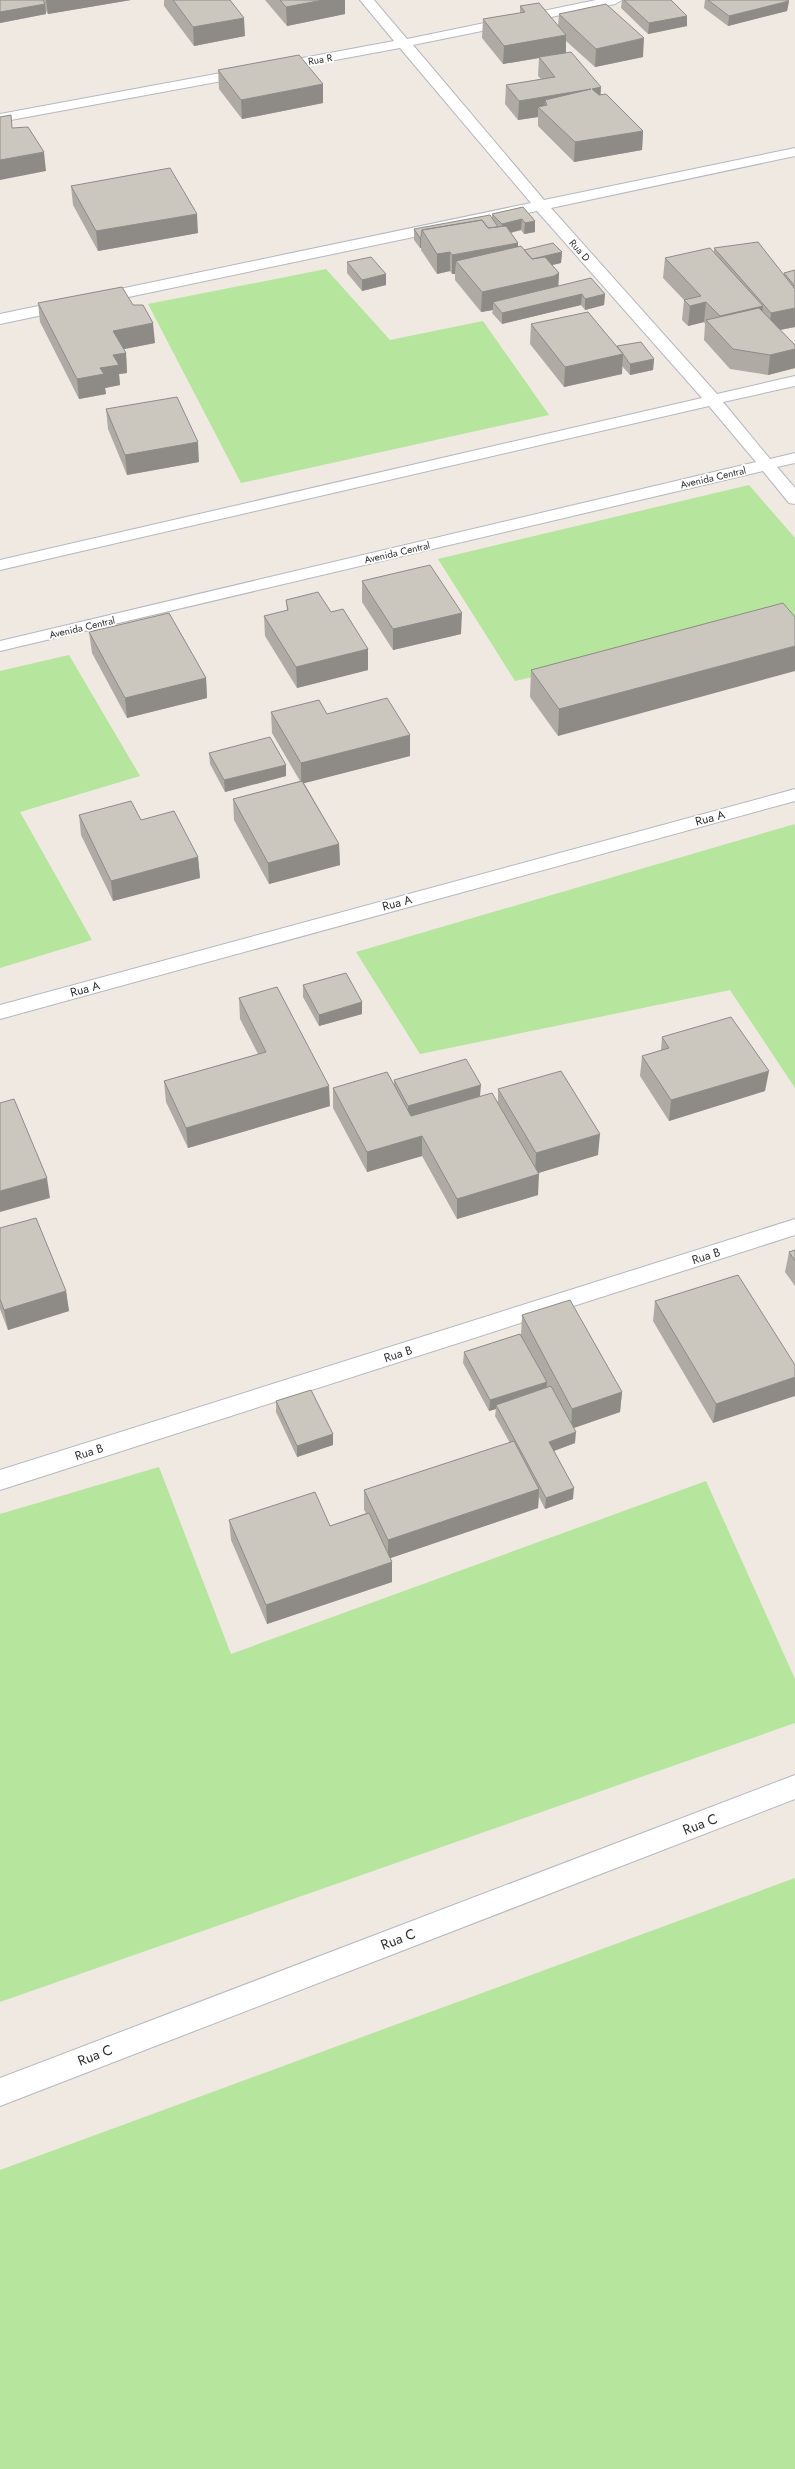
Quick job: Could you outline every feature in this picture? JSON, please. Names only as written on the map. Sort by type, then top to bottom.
[{"type":"street","name":"Rua D","points":[[367,0],[405,43],[541,206],[713,400],[765,465],[795,499]]},
{"type":"street","name":"Rua R","points":[[0,118],[405,43],[615,0]]},
{"type":"street","points":[[0,319],[795,152]]},
{"type":"street","points":[[0,565],[795,381]]},
{"type":"street","name":"Avenida Central","points":[[0,646],[795,458]]},
{"type":"street","name":"Rua A","points":[[0,1012],[795,795]]},
{"type":"street","name":"Rua B","points":[[0,1480],[795,1227]]},
{"type":"street","name":"Rua C","points":[[0,2092],[795,1787]]},
{"type":"green space","points":[[326,269],[390,340],[483,321],[549,415],[241,483],[148,304]]},
{"type":"green space","points":[[749,485],[795,538],[795,623],[791,617],[515,681],[438,559]]},
{"type":"green space","points":[[69,655],[140,776],[20,812],[92,940],[0,968],[0,671]]},
{"type":"green space","points":[[795,824],[795,1088],[730,990],[420,1054],[356,952]]},
{"type":"green space","points":[[159,1467],[231,1654],[706,1481],[795,1679],[795,1723],[0,2002],[0,1514]]},
{"type":"green space","points":[[795,1878],[795,2469],[0,2469],[0,2170]]},
{"type":"building","points":[[0,0],[43,0],[45,4],[0,12]]},
{"type":"building","points":[[173,0],[230,0],[244,18],[193,27]]},
{"type":"building","points":[[280,0],[323,0],[286,7]]},
{"type":"building","points":[[624,0],[671,0],[687,16],[649,23]]},
{"type":"building","points":[[708,0],[787,0],[789,1],[729,16]]},
{"type":"building","points":[[539,3],[566,35],[504,46],[483,19],[525,12],[520,6]]},
{"type":"building","points":[[606,4],[644,38],[596,49],[559,14]]},
{"type":"building","points":[[571,52],[601,87],[592,89],[599,95],[606,94],[643,131],[575,142],[538,107],[547,105],[545,100],[591,89],[519,101],[506,85],[555,77],[539,57]]},
{"type":"building","points":[[299,55],[323,84],[241,100],[218,70]]},
{"type":"building","points":[[11,115],[12,128],[28,127],[44,152],[0,160],[0,117]]},
{"type":"building","points":[[170,168],[197,214],[96,231],[71,186]]},
{"type":"building","points":[[523,207],[535,221],[525,223],[522,219],[502,224],[492,214]]},
{"type":"building","points":[[490,215],[498,227],[488,228],[482,220],[422,230],[420,238],[414,229]]},
{"type":"building","points":[[482,220],[488,228],[506,226],[518,243],[452,255],[450,252],[437,254],[422,230]]},
{"type":"building","points":[[758,242],[795,289],[795,308],[771,313],[714,248]]},
{"type":"building","points":[[553,243],[562,252],[532,259],[524,250]]},
{"type":"building","points":[[521,246],[532,259],[545,257],[559,273],[554,276],[482,292],[456,261]]},
{"type":"building","points":[[710,248],[763,306],[720,316],[706,302],[690,306],[684,300],[701,296],[665,258]]},
{"type":"building","points":[[371,257],[386,274],[362,280],[347,262]]},
{"type":"building","points":[[795,270],[795,286],[784,273]]},
{"type":"building","points":[[591,278],[605,294],[585,299],[582,294],[502,313],[493,302]]},
{"type":"building","points":[[122,287],[133,305],[143,305],[153,323],[113,331],[126,353],[113,355],[119,365],[100,368],[104,374],[77,379],[38,303]]},
{"type":"building","points":[[759,308],[795,345],[795,349],[770,355],[733,349],[706,320]]},
{"type":"building","points":[[588,312],[623,354],[565,367],[531,324]]},
{"type":"building","points":[[641,342],[654,359],[630,364],[617,346]]},
{"type":"building","points":[[177,397],[198,442],[125,455],[106,409]]},
{"type":"building","points":[[430,565],[462,613],[393,629],[362,581]]},
{"type":"building","points":[[318,592],[331,612],[343,609],[368,649],[296,667],[264,616],[288,610],[286,600]]},
{"type":"building","points":[[783,603],[795,617],[795,646],[559,709],[531,670]]},
{"type":"building","points":[[169,613],[206,678],[125,698],[89,632]]},
{"type":"building","points":[[387,698],[410,735],[301,763],[271,712],[319,700],[327,714]]},
{"type":"building","points":[[270,737],[286,765],[224,780],[209,753]]},
{"type":"building","points":[[302,781],[339,844],[268,863],[233,799]]},
{"type":"building","points":[[131,801],[141,820],[174,811],[198,857],[111,881],[79,815]]},
{"type":"building","points":[[346,973],[362,1002],[319,1015],[303,985]]},
{"type":"building","points":[[277,987],[329,1086],[186,1128],[164,1081],[266,1052],[239,998]]},
{"type":"building","points":[[731,1017],[769,1071],[671,1100],[642,1056],[669,1048],[662,1037]]},
{"type":"building","points":[[466,1059],[481,1085],[408,1106],[394,1080]]},
{"type":"building","points":[[561,1071],[600,1134],[536,1153],[498,1089]]},
{"type":"building","points":[[387,1072],[411,1116],[492,1093],[539,1174],[457,1199],[422,1136],[367,1152],[333,1088]]},
{"type":"building","points":[[14,1099],[47,1178],[0,1191],[0,1103]]},
{"type":"building","points":[[36,1218],[66,1291],[4,1310],[0,1299],[0,1228]]},
{"type":"building","points":[[795,1250],[795,1261],[789,1252]]},
{"type":"building","points":[[738,1275],[795,1365],[795,1377],[716,1404],[655,1301]]},
{"type":"building","points":[[570,1300],[622,1392],[572,1409],[522,1315]]},
{"type":"building","points":[[520,1334],[547,1382],[490,1400],[464,1352]]},
{"type":"building","points":[[551,1386],[576,1432],[549,1442],[574,1488],[546,1498],[496,1405]]},
{"type":"building","points":[[311,1390],[333,1434],[297,1446],[276,1401]]},
{"type":"building","points":[[514,1441],[539,1489],[388,1540],[364,1490]]},
{"type":"building","points":[[315,1492],[330,1526],[369,1513],[392,1562],[266,1605],[229,1520]]}]
